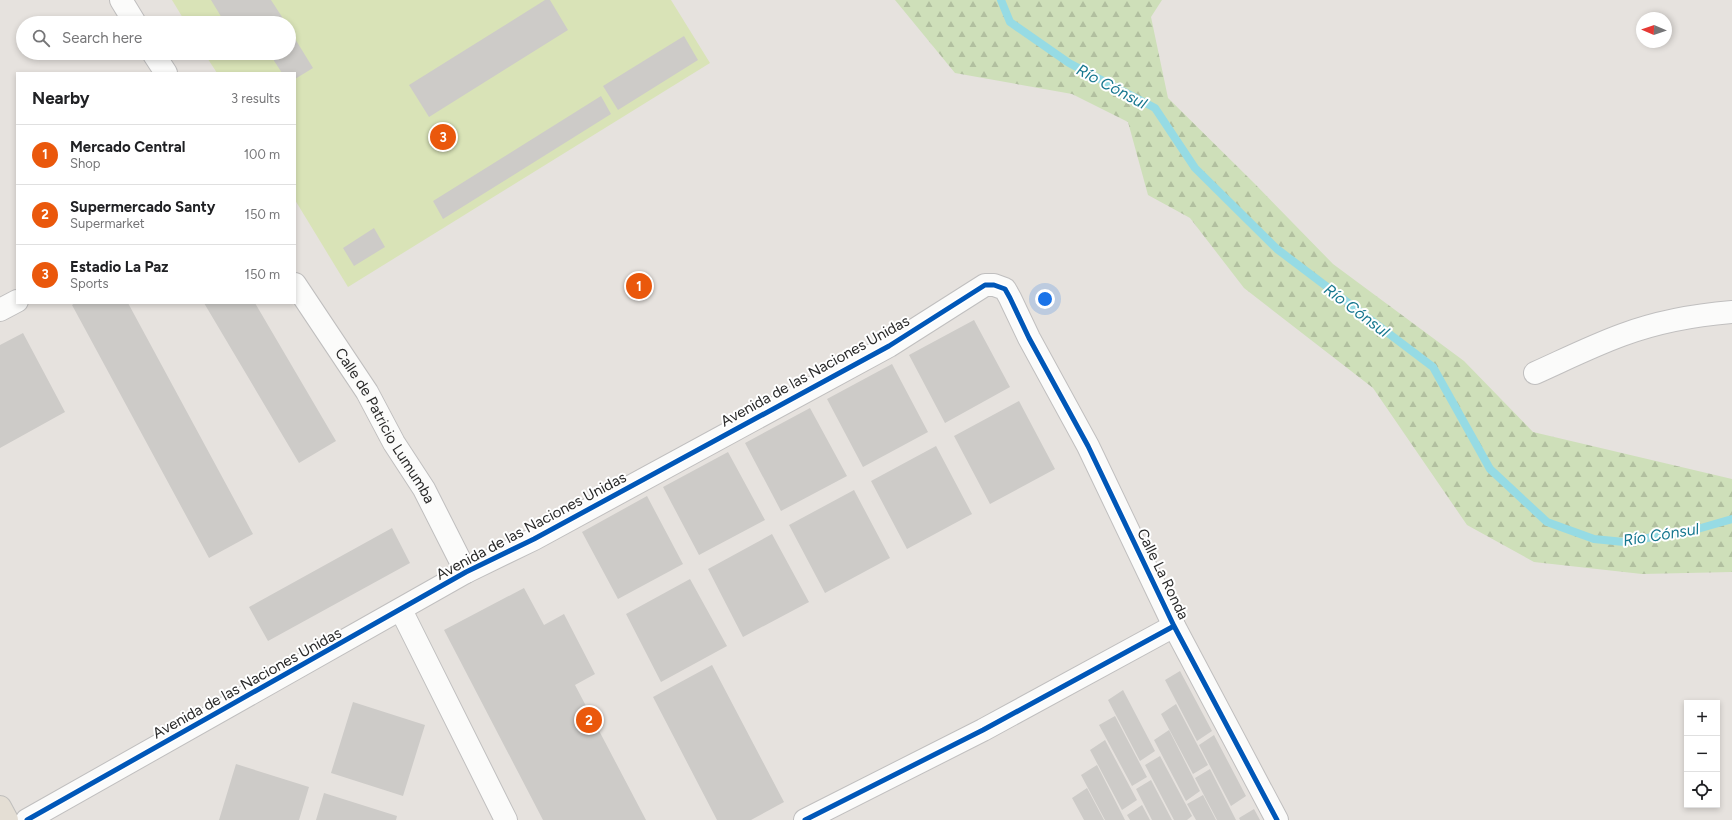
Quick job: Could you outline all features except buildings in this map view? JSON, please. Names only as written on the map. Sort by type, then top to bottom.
[{"type":"main road","points":[[0,807],[7,820]]},
{"type":"street","points":[[121,0],[131,16]]},
{"type":"street","points":[[158,60],[165,72]]},
{"type":"street","name":"Avenida de las Naciones Unidas","points":[[27,820],[466,572],[534,539],[889,346],[985,285],[994,285],[1005,289]]},
{"type":"street","name":"Calle de Patricio Lumumba","points":[[296,286],[367,392],[394,443],[424,489],[466,572]]},
{"type":"street","name":"Calle La Ronda","points":[[1005,289],[1029,338],[1088,446],[1174,626],[1277,820]]},
{"type":"street","points":[[0,310],[16,302]]},
{"type":"street","points":[[1535,373],[1622,335],[1659,324],[1707,314],[1732,312]]},
{"type":"street","points":[[401,610],[506,820]]},
{"type":"street","points":[[805,820],[983,730],[1174,626]]},
{"type":"green space","points":[[172,0],[671,0],[710,63],[348,287],[296,202],[296,72],[216,72],[209,60],[296,60],[296,16],[182,16]]},
{"type":"green space","points":[[895,0],[1162,0],[1151,17],[1168,98],[1333,264],[1464,361],[1533,432],[1732,479],[1732,572],[1642,574],[1534,562],[1467,525],[1373,388],[1244,288],[1190,218],[1148,195],[1128,122],[1072,94],[955,73]]},
{"type":"waterway","name":"Río Cónsul","points":[[1001,0],[1010,22],[1069,63],[1155,108],[1195,168],[1277,249],[1433,367],[1490,469],[1547,522],[1594,539],[1624,542],[1694,530],[1732,519]]},
{"type":"cycle path","points":[[27,820],[466,572],[534,539],[889,346],[985,285],[994,285],[1005,289],[1010,298],[1029,338],[1088,446],[1174,626],[1277,820]]},
{"type":"cycle path","points":[[805,820],[983,730],[1174,626]]},
{"type":"place","name":"Estadio La Paz","points":[[443,137]]},
{"type":"place","name":"Mercado Central","points":[[639,286]]},
{"type":"place","name":"Supermercado Santy","points":[[589,720]]}]
